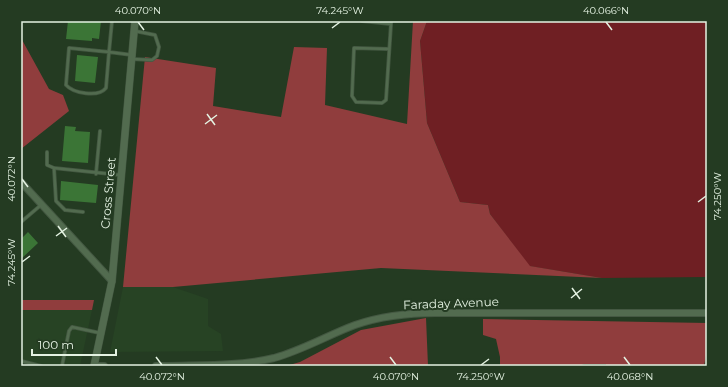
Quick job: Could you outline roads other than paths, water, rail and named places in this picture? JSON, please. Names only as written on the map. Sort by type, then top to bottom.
[{"type":"main road","name":"Cross Street","points":[[94,366],[112,281],[135,21]]},
{"type":"street","points":[[21,182],[112,281]]},
{"type":"street","name":"Faraday Avenue","points":[[156,366],[232,363],[272,358],[314,344],[356,325],[402,315],[451,313],[707,313]]},
{"type":"street","points":[[94,366],[104,366]]},
{"type":"lane","points":[[112,21],[109,52],[106,88],[103,92],[98,94],[72,91],[66,85],[69,48],[109,52],[152,60],[157,56],[158,47],[155,35],[134,31]]},
{"type":"lane","points":[[362,21],[391,23],[386,100],[382,103],[356,102],[352,96],[354,48],[389,49]]},
{"type":"lane","points":[[96,174],[100,131]]},
{"type":"lane","points":[[47,152],[47,165],[54,168],[96,174],[121,175]]},
{"type":"lane","points":[[54,168],[56,202],[65,210],[83,212]]},
{"type":"lane","points":[[21,222],[41,204]]},
{"type":"lane","points":[[62,366],[69,331],[72,327],[102,333]]},
{"type":"lane","points":[[21,361],[41,366]]}]
